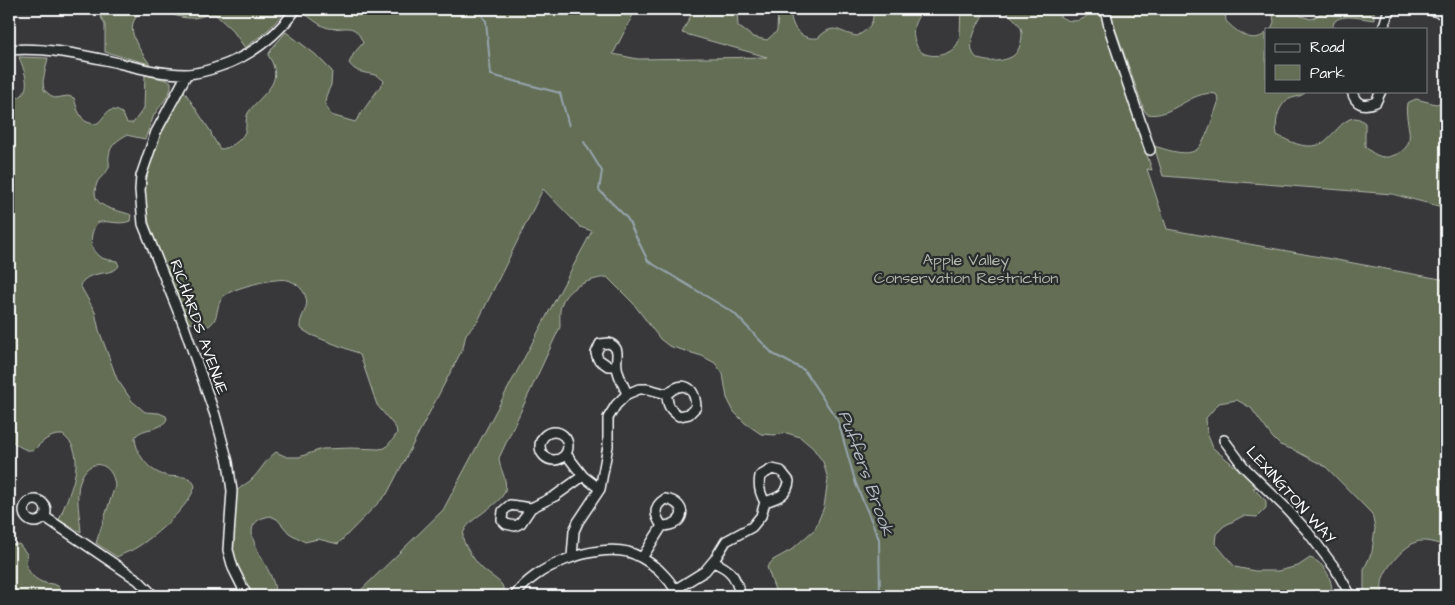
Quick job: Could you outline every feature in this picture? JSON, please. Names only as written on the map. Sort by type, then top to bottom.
[{"type":"street","points":[[9,50],[43,50],[109,61],[153,72],[187,74],[217,68],[240,58],[274,36],[296,9]]},
{"type":"street","points":[[1105,9],[1110,31],[1150,150]]},
{"type":"street","points":[[1383,28],[1389,9]]},
{"type":"street","points":[[1425,9],[1446,14]]},
{"type":"street","name":"RICHARDS AVENUE","points":[[187,74],[156,132],[141,176],[140,190],[143,224],[184,326],[215,415],[228,462],[232,491],[228,550],[233,568],[247,596]]},
{"type":"street","points":[[1352,92],[1356,100],[1361,104],[1367,105],[1376,102],[1380,92]]},
{"type":"street","points":[[616,366],[627,394]]},
{"type":"street","points":[[572,557],[574,531],[600,489],[608,446],[608,418],[616,405],[627,394],[648,389],[667,394]]},
{"type":"street","name":"LEXINGTON WAY","points":[[1224,440],[1250,474],[1307,530],[1335,568],[1351,596]]},
{"type":"street","points":[[566,454],[583,476],[600,489]]},
{"type":"street","points":[[531,508],[555,496],[583,476]]},
{"type":"street","points":[[515,596],[534,576],[572,557],[609,551],[627,552],[642,558],[665,576],[677,593],[705,571],[726,542],[748,530],[758,520],[764,510],[765,502]]},
{"type":"street","points":[[45,517],[138,580],[154,596]]},
{"type":"street","points":[[642,558],[662,526]]},
{"type":"street","points":[[713,562],[724,566],[737,580],[741,596]]},
{"type":"green space","points":[[97,9],[288,9],[268,30],[245,48],[233,31],[215,14],[189,18],[156,10],[145,11],[135,19],[133,32],[134,39],[150,64],[105,52],[105,25]]},
{"type":"green space","name":"Apple Valley Conservation Restriction","points":[[307,9],[636,9],[613,54],[638,59],[767,57],[682,33],[694,9],[737,9],[738,26],[753,37],[767,40],[777,31],[778,9],[790,9],[792,21],[797,31],[806,37],[818,38],[833,29],[857,36],[865,31],[872,22],[872,9],[925,9],[914,25],[914,39],[923,53],[939,55],[949,52],[957,45],[960,36],[961,9],[986,9],[975,30],[972,48],[976,57],[985,61],[992,61],[1004,60],[1013,56],[1018,51],[1021,43],[1021,28],[1005,9],[1053,9],[1058,15],[1073,21],[1082,19],[1094,10],[1099,9],[1152,170],[1147,169],[1167,229],[1446,280],[1446,547],[1427,541],[1416,542],[1405,549],[1389,566],[1383,579],[1383,596],[1364,596],[1364,569],[1372,552],[1375,528],[1372,514],[1326,467],[1294,450],[1280,445],[1251,408],[1237,400],[1219,403],[1206,418],[1207,433],[1213,448],[1260,487],[1253,488],[1266,501],[1266,508],[1257,517],[1243,516],[1224,526],[1216,534],[1215,543],[1235,567],[1255,571],[1278,571],[1298,566],[1310,558],[1316,560],[1324,568],[1330,579],[1332,596],[777,596],[767,567],[773,560],[791,550],[815,529],[824,507],[828,479],[823,462],[813,448],[800,437],[787,433],[775,435],[761,434],[745,423],[734,412],[727,398],[723,374],[715,363],[702,356],[669,346],[660,339],[633,303],[607,277],[581,284],[565,297],[560,309],[560,327],[499,458],[506,486],[505,491],[496,503],[468,525],[464,532],[464,542],[469,551],[481,568],[502,585],[503,596],[355,596],[443,510],[592,231],[580,227],[543,189],[478,321],[466,334],[463,348],[387,494],[338,544],[318,539],[305,542],[289,533],[277,519],[270,516],[257,521],[252,529],[253,539],[270,575],[274,586],[274,596],[252,596],[238,567],[231,543],[235,494],[240,488],[254,477],[276,452],[287,457],[299,457],[322,449],[385,448],[397,433],[396,428],[377,405],[360,355],[311,335],[300,328],[301,319],[307,304],[301,288],[291,281],[274,280],[236,290],[224,296],[221,300],[215,319],[209,326],[188,323],[150,225],[147,212],[147,175],[162,130],[184,91],[220,149],[231,146],[238,141],[246,130],[248,113],[265,94],[273,81],[275,73],[268,55],[286,32],[315,54],[332,71],[331,85],[325,104],[331,115],[355,122],[384,81],[380,77],[353,68],[349,63],[354,53],[363,43],[356,31],[349,28],[335,29],[323,26],[304,13]]},
{"type":"green space","points":[[1110,9],[1227,9],[1225,12],[1226,21],[1240,33],[1255,38],[1265,34],[1265,92],[1306,92],[1286,101],[1277,117],[1277,135],[1296,144],[1318,145],[1352,118],[1365,123],[1365,146],[1370,151],[1384,157],[1392,156],[1401,152],[1409,140],[1407,103],[1416,99],[1436,104],[1446,101],[1446,208],[1392,194],[1163,176],[1154,146],[1181,153],[1196,150],[1207,134],[1219,100],[1216,94],[1207,94],[1190,99],[1165,112],[1147,114],[1114,25]]},
{"type":"green space","points":[[1272,9],[1295,9],[1301,16],[1311,19],[1319,15],[1323,9],[1374,9],[1374,20],[1356,17],[1342,18],[1337,19],[1333,28],[1271,28],[1274,22]]},
{"type":"green space","points":[[19,57],[48,58],[43,81],[44,90],[54,98],[68,96],[74,98],[83,119],[95,124],[111,110],[122,113],[127,123],[133,123],[144,108],[145,75],[171,82],[170,91],[154,115],[145,139],[126,135],[117,141],[110,152],[108,169],[97,183],[95,192],[96,198],[100,203],[131,215],[130,221],[126,222],[97,223],[93,231],[91,241],[93,250],[104,259],[117,261],[119,266],[111,271],[89,277],[80,285],[95,312],[99,330],[117,379],[132,401],[145,412],[159,413],[166,416],[167,419],[161,426],[143,431],[135,437],[141,456],[155,471],[168,476],[189,478],[195,486],[192,494],[180,511],[163,527],[136,548],[117,557],[96,543],[115,486],[110,471],[100,465],[94,465],[84,473],[80,481],[78,506],[81,532],[59,520],[75,475],[76,456],[71,443],[63,435],[58,435],[50,437],[33,451],[20,447],[9,438],[9,100],[21,96],[26,87],[26,77]]},
{"type":"green space","points":[[19,544],[27,554],[26,563],[31,574],[42,582],[58,586],[62,596],[9,596],[9,545]]},
{"type":"waterway","points":[[477,9],[486,21],[491,75],[560,93],[569,126]]},
{"type":"waterway","name":"Puffers Brook","points":[[584,142],[602,171],[599,190],[627,218],[648,261],[734,313],[773,354],[804,370],[838,421],[856,484],[879,539],[880,596]]}]
